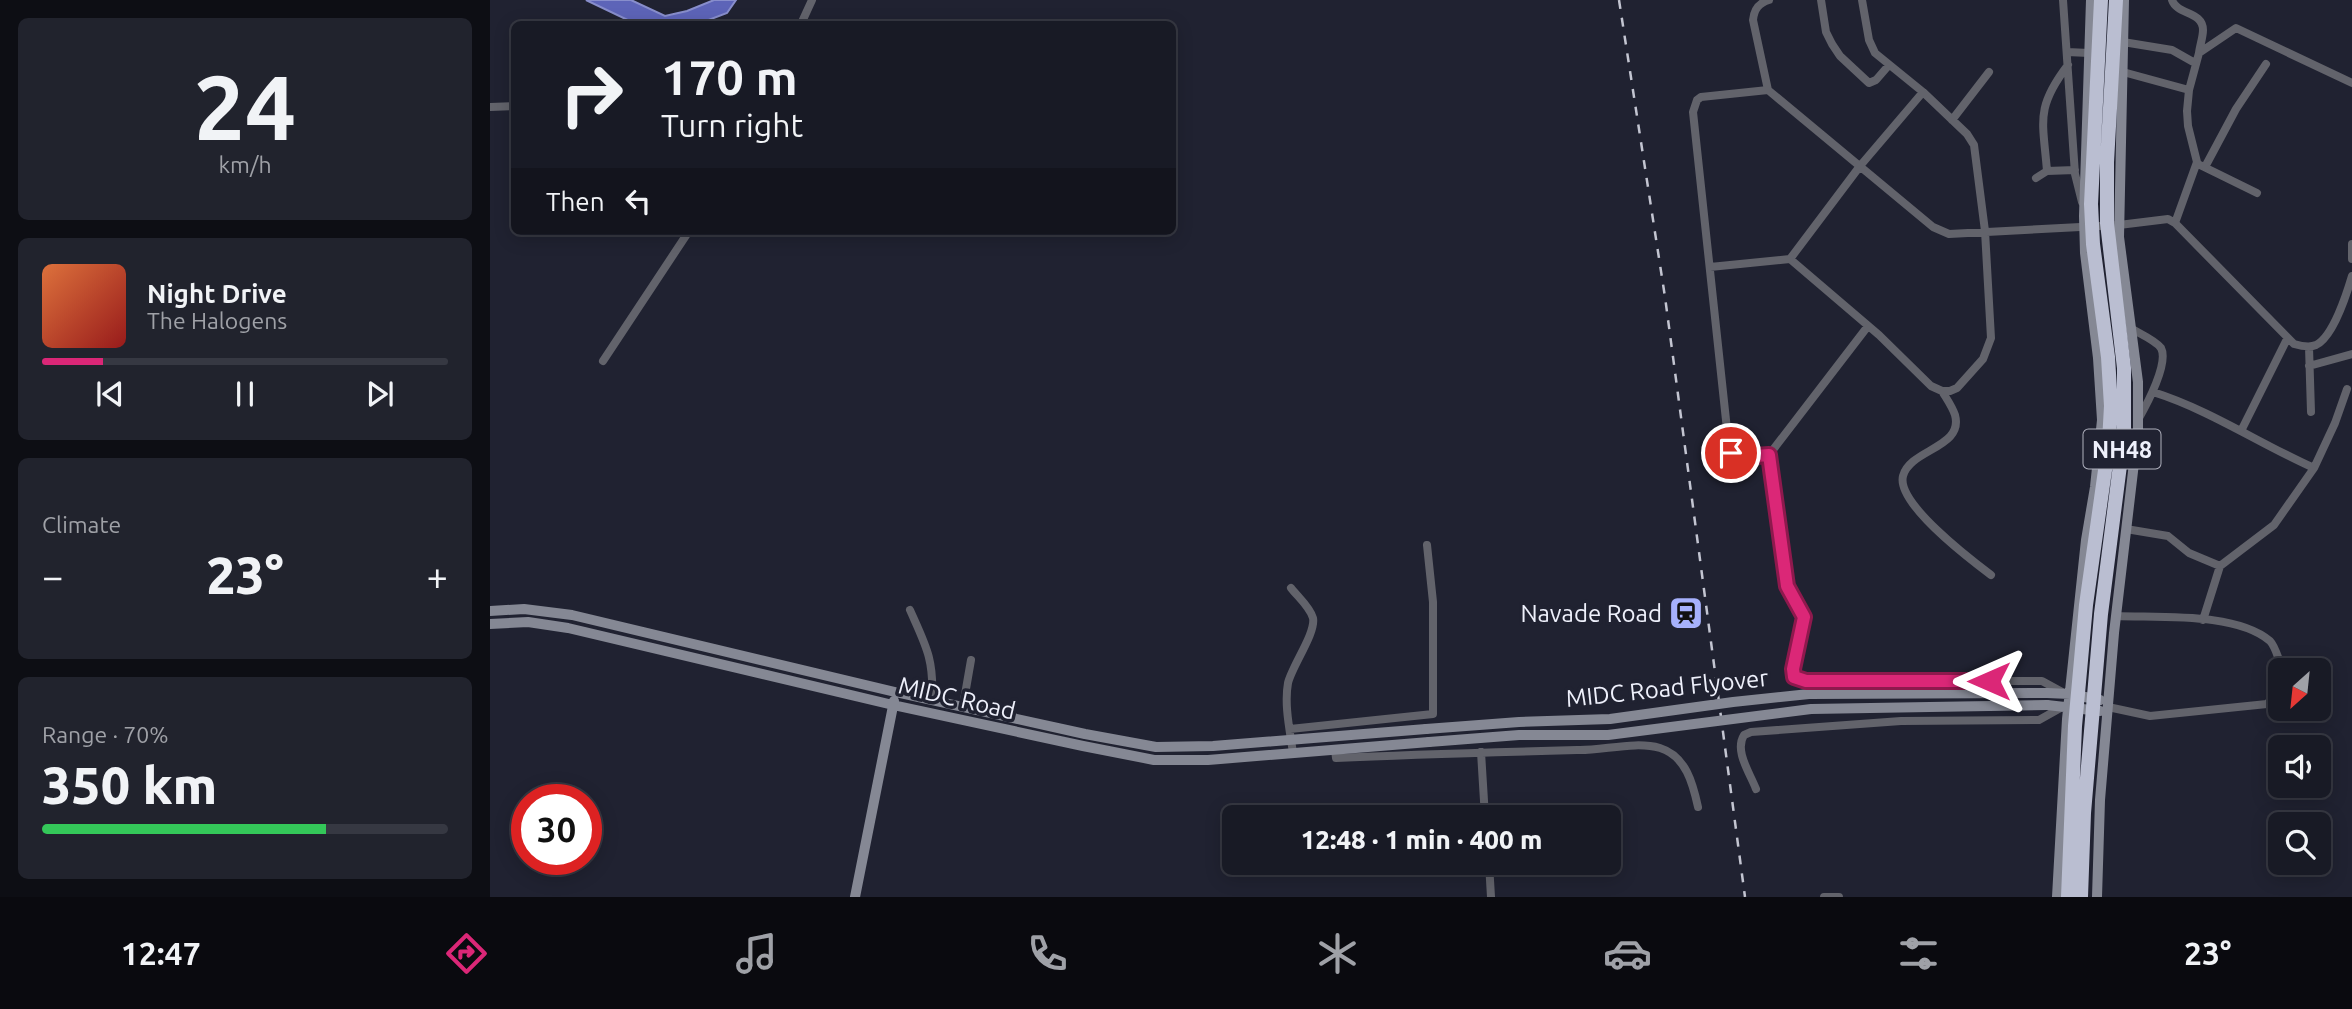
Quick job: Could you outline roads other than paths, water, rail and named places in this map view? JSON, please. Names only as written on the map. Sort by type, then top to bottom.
[{"type":"highway","name":"NH48","points":[[2068,897],[2075,726],[2111,406],[2091,213],[2101,0]]},
{"type":"highway","name":"NH48","points":[[2081,897],[2084,813],[2101,614],[2125,421],[2123,368],[2107,223],[2107,162],[2116,0]]},
{"type":"main road","points":[[2057,897],[2067,694],[2102,420],[2084,226],[2091,0]]},
{"type":"main road","points":[[2096,897],[2108,706],[2138,421],[2138,382],[2119,225],[2124,0]]},
{"type":"main road","name":"MIDC Road","points":[[490,611],[524,609],[572,615],[895,692],[1156,747],[1206,747],[1290,735],[1422,729]]},
{"type":"main road","name":"MIDC Road","points":[[490,624],[528,622],[568,628],[893,705],[1154,760],[1197,760],[1424,742]]},
{"type":"main road","points":[[855,897],[895,692]]},
{"type":"main road","name":"MIDC Road Flyover","points":[[1422,729],[1610,719],[1809,694],[2047,693],[2100,700],[2108,706],[2098,711],[2047,705],[1811,709],[1608,735],[1520,735],[1424,742]]},
{"type":"main road","points":[[1422,729],[1424,742]]},
{"type":"street","points":[[1769,0],[1760,4],[1753,20],[1768,90],[1942,232],[1955,234],[2119,225],[2168,219],[2175,223],[2287,339],[2294,344],[2309,347],[2322,341],[2342,306],[2352,276]]},
{"type":"street","points":[[1821,0],[1826,32],[1840,56],[1869,83],[1876,80],[1889,65]]},
{"type":"street","points":[[1710,267],[1790,259],[1868,326],[1931,386],[1942,391],[1957,388],[1989,349],[1991,338],[1986,231],[1974,145],[1923,92],[1872,48],[1862,0]]},
{"type":"street","points":[[2063,0],[2075,170],[2084,210]]},
{"type":"street","points":[[2172,0],[2177,9],[2201,21],[2203,29],[2189,90],[2188,126],[2201,165],[2257,193]]},
{"type":"street","points":[[802,21],[811,1]]},
{"type":"street","points":[[2199,52],[2236,28],[2352,83]]},
{"type":"street","points":[[2123,42],[2172,50],[2195,63]]},
{"type":"street","points":[[2067,52],[2089,53]]},
{"type":"street","points":[[2175,223],[2201,165],[2266,64]]},
{"type":"street","points":[[2046,171],[2042,112],[2052,86],[2068,65]]},
{"type":"street","points":[[1952,120],[1989,72]]},
{"type":"street","points":[[2123,72],[2189,90]]},
{"type":"street","points":[[1768,90],[1701,97],[1694,105],[1693,112],[1728,448],[1736,456],[1769,455]]},
{"type":"street","points":[[1790,259],[1860,166],[1923,92]]},
{"type":"street","points":[[490,107],[511,106]]},
{"type":"street","points":[[2036,178],[2046,171],[2075,170]]},
{"type":"street","points":[[603,362],[686,235]]},
{"type":"street","points":[[2352,244],[2352,259]]},
{"type":"street","points":[[1868,326],[1769,455],[1787,586],[1804,617],[1793,669],[1794,677],[1806,681],[2042,681],[2067,694]]},
{"type":"street","points":[[2132,330],[2161,349],[2162,362],[2153,392],[2138,421]]},
{"type":"street","points":[[2241,431],[2287,339]]},
{"type":"street","points":[[2309,347],[2311,412]]},
{"type":"street","points":[[2309,366],[2352,354]]},
{"type":"street","points":[[2203,620],[2220,566],[2274,524],[2314,468],[2347,389]]},
{"type":"street","points":[[1942,391],[1954,411],[1955,428],[1952,435],[1917,457],[1903,475],[1902,483],[1906,494],[1948,543],[1991,575]]},
{"type":"street","points":[[2153,392],[2182,401],[2314,468]]},
{"type":"street","points":[[2126,529],[2168,536],[2189,553],[2220,566]]},
{"type":"street","points":[[1290,735],[1433,714],[1433,602],[1427,545]]},
{"type":"street","points":[[1291,588],[1312,616],[1313,626],[1291,671],[1286,694],[1293,753]]},
{"type":"street","points":[[910,610],[934,673],[932,699]]},
{"type":"street","points":[[2116,616],[2203,620],[2242,625],[2272,642],[2278,658]]},
{"type":"street","points":[[963,706],[971,660]]},
{"type":"street","points":[[2108,706],[2150,716],[2268,703]]},
{"type":"street","points":[[1756,789],[1741,754],[1740,745],[1744,735],[1751,732],[1901,720],[2039,720],[2066,707]]},
{"type":"street","points":[[1335,750],[1336,758],[1644,746],[1660,748],[1683,765],[1692,781],[1699,807]]},
{"type":"street","points":[[1481,752],[1485,805]]},
{"type":"street","points":[[1490,875],[1491,897]]},
{"type":"street","points":[[1824,897],[1839,897]]},
{"type":"water","points":[[586,0],[631,0],[665,16],[714,0],[736,0],[727,13],[706,21],[630,21]]},
{"type":"railway","points":[[1619,0],[1665,297],[1745,897]]},
{"type":"place","name":"Navade Road","points":[[1686,613]]}]
